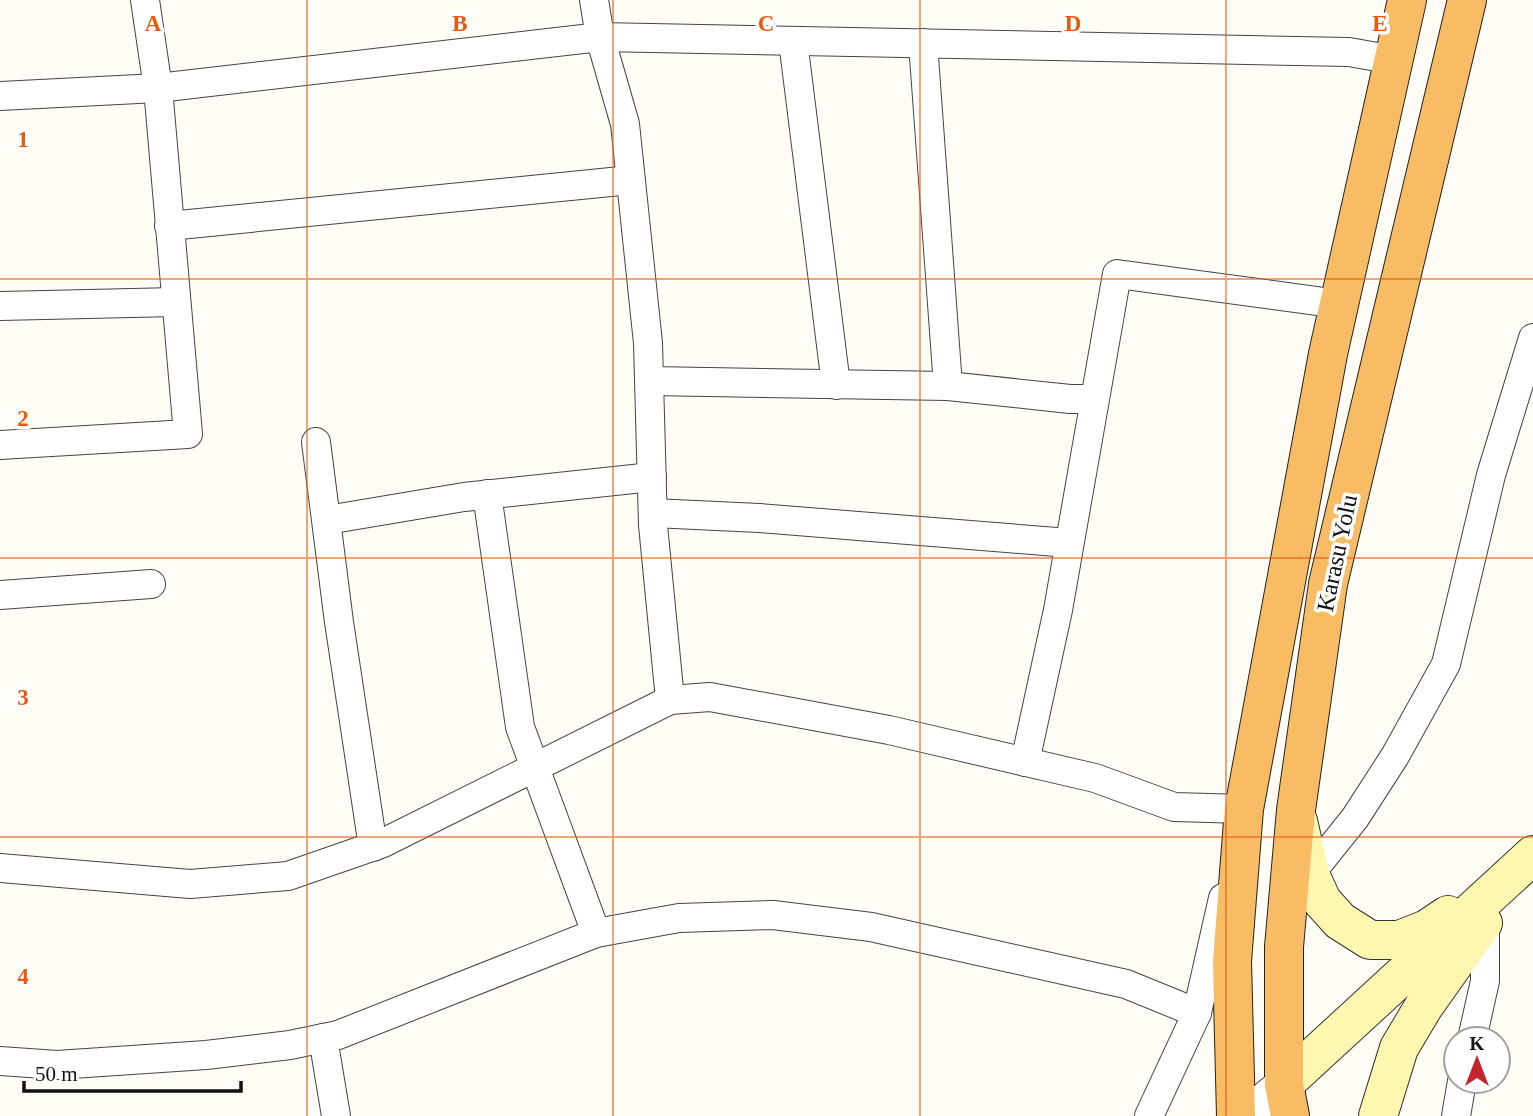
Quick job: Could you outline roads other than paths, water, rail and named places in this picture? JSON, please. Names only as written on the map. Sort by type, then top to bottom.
[{"type":"highway","name":"Karasu Yolu","points":[[1236,1116],[1232,961],[1244,809],[1328,354],[1407,0]]},
{"type":"highway","name":"Karasu Yolu","points":[[1287,1100],[1284,947],[1296,810],[1328,583],[1467,0]]},
{"type":"main road","points":[[1296,810],[1310,874],[1322,901],[1340,921],[1370,940],[1399,940],[1427,929],[1528,860]]},
{"type":"main road","points":[[1287,1100],[1528,860]]},
{"type":"main road","points":[[1378,1116],[1399,1048],[1424,1006],[1528,860]]},
{"type":"street","points":[[0,445],[188,434],[158,88],[145,0]]},
{"type":"street","points":[[594,0],[600,37],[625,124],[650,381],[653,513],[670,700]]},
{"type":"street","points":[[0,96],[158,88],[600,37],[1349,52],[1394,60]]},
{"type":"street","points":[[793,41],[836,385]]},
{"type":"street","points":[[923,43],[948,386]]},
{"type":"street","points":[[169,226],[631,180]]},
{"type":"street","points":[[1025,762],[1069,544],[1117,274],[1339,304]]},
{"type":"street","points":[[0,306],[176,302]]},
{"type":"street","points":[[1310,874],[1355,818],[1388,767],[1446,664],[1491,475],[1522,414],[1533,338]]},
{"type":"street","points":[[650,381],[948,386],[1070,399],[1094,399]]},
{"type":"street","points":[[316,442],[339,622],[373,847]]},
{"type":"street","points":[[327,520],[487,494],[652,477]]},
{"type":"street","points":[[487,494],[520,727],[596,933]]},
{"type":"street","points":[[653,513],[759,518],[1069,544]]},
{"type":"street","points":[[0,595],[151,584]]},
{"type":"street","points":[[0,868],[190,884],[288,876],[373,847],[670,700],[710,697],[889,730],[1095,778],[1174,807],[1244,809],[1197,1013],[1149,1116]]},
{"type":"street","points":[[0,1061],[57,1065],[179,1056],[290,1045],[338,1035],[596,933],[679,918],[773,915],[871,927],[1126,984],[1197,1013]]},
{"type":"street","points":[[1475,1025],[1485,981],[1485,919]]},
{"type":"street","points":[[323,1038],[336,1116]]},
{"type":"street","points":[[1456,1116],[1460,1095]]},
{"type":"street","points":[[1246,1116],[1287,1100]]}]
